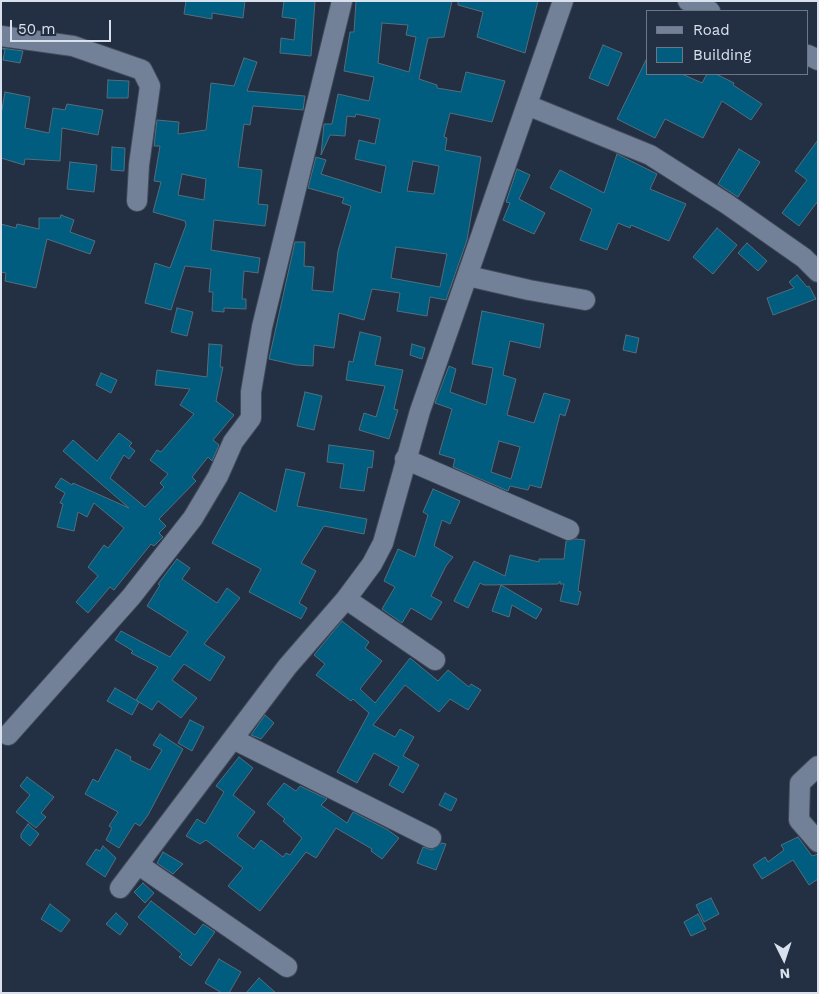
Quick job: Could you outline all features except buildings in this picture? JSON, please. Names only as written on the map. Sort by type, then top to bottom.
[{"type":"street","points":[[8,735],[131,597],[193,518],[218,476],[233,442],[251,418],[251,392],[262,327],[342,1]]},
{"type":"street","points":[[120,888],[287,667],[346,600],[372,564],[383,543],[405,459],[563,1]]},
{"type":"street","points":[[688,1],[708,10]]},
{"type":"street","points":[[1,36],[73,46],[142,70],[150,86],[139,165],[137,201]]},
{"type":"street","points":[[527,105],[650,155],[727,204],[804,258],[818,272]]},
{"type":"street","points":[[468,276],[585,300]]},
{"type":"street","points":[[405,459],[569,530]]},
{"type":"street","points":[[346,600],[435,660]]},
{"type":"street","points":[[233,739],[431,838]]},
{"type":"street","points":[[818,766],[800,783],[799,820],[818,842]]},
{"type":"street","points":[[139,865],[287,967]]}]
